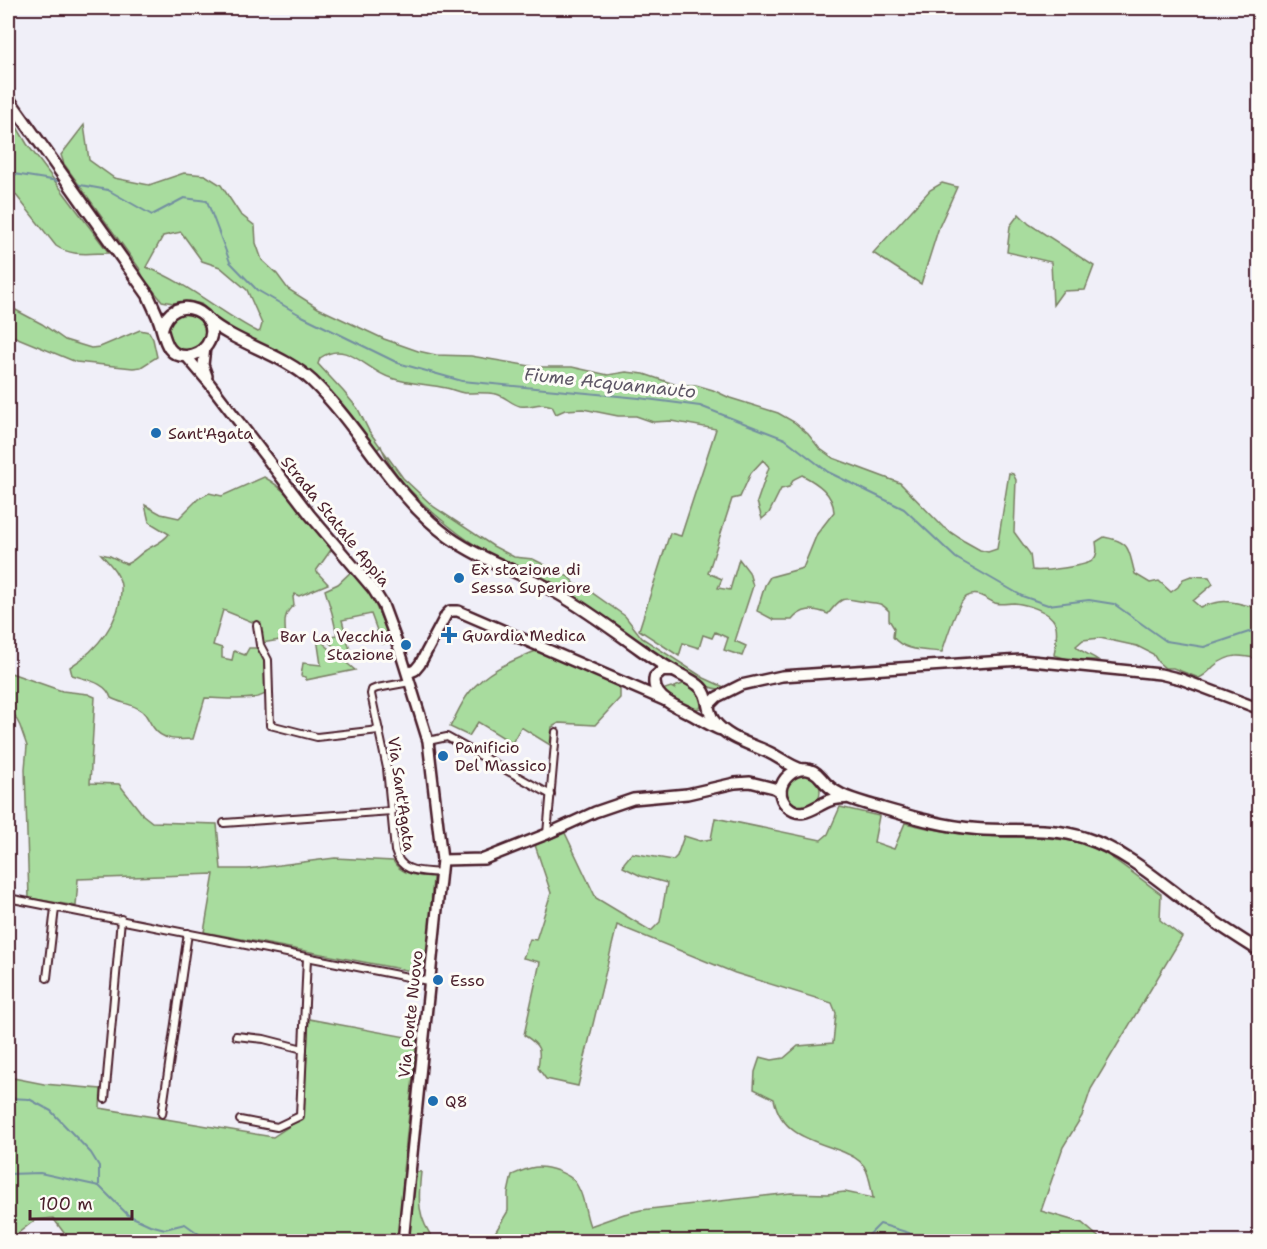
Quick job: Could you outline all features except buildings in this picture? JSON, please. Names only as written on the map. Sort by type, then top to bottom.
[{"type":"main road","name":"Strada Statale Appia","points":[[8,98],[148,295],[167,347],[184,356]]},
{"type":"main road","name":"Strada Statale Appia","points":[[148,295],[163,307],[175,310],[189,307],[202,313],[210,326],[207,345]]},
{"type":"main road","points":[[162,329],[166,318],[175,310]]},
{"type":"main road","points":[[207,319],[243,341],[285,362],[310,380],[416,508],[450,537],[465,547],[549,588],[698,685],[706,694],[712,718],[727,733]]},
{"type":"main road","points":[[184,356],[196,354],[220,337],[243,341]]},
{"type":"main road","points":[[640,649],[656,678],[657,691],[665,700],[734,738],[769,752],[800,769],[811,770],[833,791],[846,798],[949,826],[1045,830],[1083,837],[1134,862],[1200,912],[1260,951]]},
{"type":"main road","points":[[656,678],[662,671],[672,670]]},
{"type":"main road","points":[[691,714],[703,713],[708,706]]},
{"type":"main road","points":[[780,760],[786,770],[783,800],[792,810],[806,812],[834,799],[846,798]]},
{"type":"main road","points":[[783,784],[790,773],[800,769]]},
{"type":"main road","points":[[819,806],[825,793],[822,781]]},
{"type":"street","name":"Strada Statale Appia","points":[[207,345],[203,364],[210,384]]},
{"type":"street","name":"Strada Statale Appia","points":[[184,356],[210,384],[310,515],[373,589],[383,605],[428,741],[442,860]]},
{"type":"street","points":[[409,678],[420,664],[446,615],[450,611],[458,611],[665,700]]},
{"type":"street","points":[[257,625],[260,645],[268,660],[270,725],[317,737],[379,730]]},
{"type":"street","points":[[708,706],[723,694],[741,685],[782,676],[1022,660],[1160,674],[1181,679],[1260,710]]},
{"type":"street","name":"Via Sant'Agata","points":[[409,678],[372,690],[370,694],[386,758],[395,851],[398,861],[402,866],[412,869],[440,873]]},
{"type":"street","points":[[640,689],[649,686],[656,678]]},
{"type":"street","points":[[698,685],[723,694]]},
{"type":"street","points":[[547,834],[556,732]]},
{"type":"street","points":[[428,741],[447,737],[551,795]]},
{"type":"street","points":[[442,860],[484,859],[595,812],[633,799],[687,794],[735,783],[783,784]]},
{"type":"street","points":[[224,824],[392,811]]},
{"type":"street","name":"Strada Statale Appia","points":[[439,832],[445,847],[453,855],[465,861]]},
{"type":"street","name":"Via Ponte Nuovo","points":[[403,1242],[442,860]]},
{"type":"street","points":[[8,898],[428,981]]},
{"type":"street","points":[[47,978],[55,908]]},
{"type":"street","points":[[105,1099],[121,919]]},
{"type":"street","points":[[162,1114],[188,933]]},
{"type":"street","points":[[240,1120],[277,1127],[300,1116],[307,958]]},
{"type":"street","points":[[236,1036],[264,1039],[303,1049]]},
{"type":"green space","points":[[8,112],[27,144],[109,253],[75,253],[56,246],[8,185]]},
{"type":"green space","points":[[84,125],[89,160],[114,178],[149,185],[184,173],[205,175],[221,185],[240,214],[255,226],[256,243],[262,260],[277,274],[288,289],[318,308],[384,339],[436,355],[471,356],[536,367],[572,367],[608,375],[626,372],[644,374],[677,385],[696,385],[778,413],[794,422],[819,448],[833,458],[900,483],[943,527],[980,550],[988,552],[997,549],[1009,473],[1013,474],[1016,480],[1014,532],[1030,554],[1032,570],[1064,568],[1089,562],[1096,556],[1096,542],[1104,537],[1113,539],[1127,548],[1135,574],[1150,583],[1159,581],[1171,592],[1183,579],[1191,576],[1209,577],[1213,584],[1193,601],[1200,607],[1224,602],[1259,608],[1259,659],[1230,657],[1199,678],[1173,668],[1165,668],[1153,654],[1137,646],[1100,638],[1083,640],[1076,646],[1098,660],[1071,660],[1054,655],[1056,626],[1048,615],[1025,605],[997,604],[974,594],[966,597],[959,606],[942,652],[915,649],[897,642],[893,637],[894,628],[889,620],[889,611],[877,603],[845,599],[828,614],[808,610],[792,620],[774,620],[757,611],[765,585],[770,577],[803,568],[817,534],[834,512],[831,499],[827,494],[802,475],[794,479],[789,487],[781,489],[769,513],[762,519],[757,502],[769,467],[763,460],[751,473],[740,497],[732,499],[708,573],[722,579],[718,588],[730,590],[739,559],[749,572],[753,586],[735,641],[746,646],[742,656],[724,650],[728,638],[715,632],[712,638],[703,635],[699,648],[683,643],[679,656],[639,630],[670,533],[681,536],[716,429],[671,421],[653,422],[636,416],[618,416],[583,409],[565,410],[556,414],[552,406],[539,404],[520,406],[496,394],[464,393],[398,380],[382,374],[348,354],[330,353],[320,358],[318,364],[358,409],[380,447],[376,451],[333,395],[312,375],[274,349],[234,332],[217,321],[201,304],[188,301],[173,303],[162,301],[144,279],[139,268],[64,164],[61,155]],"holes":[[[181,232],[202,261],[220,267],[247,290],[262,324],[260,331],[244,324],[176,281],[146,267],[163,236]]]},
{"type":"green space","points":[[942,183],[957,187],[939,227],[921,284],[873,253],[930,190]]},
{"type":"green space","points":[[1019,214],[1029,224],[1094,266],[1085,290],[1063,291],[1053,305],[1051,262],[1007,252],[1010,226]]},
{"type":"green space","points":[[8,306],[42,324],[65,340],[91,348],[100,347],[140,330],[149,332],[157,357],[141,367],[133,368],[76,362],[8,334]]},
{"type":"green space","points":[[187,313],[201,318],[206,332],[201,346],[187,351],[173,346],[168,332],[173,318]]},
{"type":"green space","points":[[383,450],[403,478],[434,507],[493,546],[514,557],[533,559],[569,577],[575,584],[588,590],[625,616],[642,638],[704,678],[726,688],[717,689],[694,680],[575,597],[469,541],[420,500],[392,468]]},
{"type":"green space","points":[[264,477],[284,491],[333,547],[316,571],[328,584],[299,596],[295,594],[294,605],[286,616],[286,639],[262,643],[260,625],[223,610],[213,645],[222,648],[222,658],[232,660],[234,651],[245,655],[249,648],[258,648],[264,660],[265,694],[245,699],[205,698],[193,739],[166,737],[157,732],[146,715],[138,708],[111,698],[105,688],[95,682],[72,675],[70,667],[98,643],[113,622],[118,610],[121,586],[119,577],[101,554],[126,564],[169,534],[149,522],[145,505],[161,514],[179,518],[198,499],[209,493],[222,496]]},
{"type":"green space","points":[[353,570],[372,597],[391,641],[382,644],[371,614],[342,620],[353,661],[322,637],[337,635],[325,590],[338,584]]},
{"type":"green space","points":[[317,638],[355,670],[306,680],[306,677],[301,676],[303,663],[321,665]]},
{"type":"green space","points":[[538,650],[620,684],[620,698],[595,725],[559,723],[552,727],[550,745],[521,727],[512,743],[478,722],[469,736],[450,727],[466,697],[484,678],[500,667]]},
{"type":"green space","points":[[8,672],[62,691],[95,697],[90,783],[119,784],[143,815],[152,822],[217,824],[221,869],[248,869],[335,858],[393,861],[405,872],[433,877],[427,965],[421,969],[406,970],[204,932],[214,874],[78,879],[76,906],[29,898],[25,769],[27,746],[8,703]]},
{"type":"green space","points":[[686,683],[697,692],[702,704],[700,708],[684,707],[662,690],[671,687],[675,689],[674,687]]},
{"type":"green space","points":[[803,774],[815,779],[820,791],[815,803],[803,808],[791,803],[786,791],[791,779]]},
{"type":"green space","points":[[840,807],[879,816],[874,842],[894,849],[905,823],[965,834],[1074,841],[1113,859],[1161,894],[1160,920],[1182,937],[1091,1089],[1082,1116],[1063,1147],[1041,1211],[1082,1223],[1103,1241],[901,1242],[896,1238],[886,1237],[879,1242],[490,1241],[508,1211],[508,1193],[512,1175],[535,1167],[558,1171],[573,1180],[581,1193],[590,1226],[641,1210],[791,1193],[845,1192],[873,1198],[868,1173],[859,1161],[844,1152],[808,1139],[790,1128],[778,1111],[774,1099],[754,1089],[755,1072],[760,1057],[772,1060],[784,1058],[798,1046],[833,1043],[836,1013],[832,1003],[735,973],[617,925],[578,1086],[546,1079],[538,1068],[539,1048],[524,1035],[540,962],[523,958],[530,939],[536,940],[551,893],[535,845],[565,833],[596,898],[651,931],[660,922],[667,883],[641,876],[623,867],[632,853],[673,860],[677,856],[684,836],[700,841],[711,839],[715,818],[821,840],[828,834]]},
{"type":"green space","points":[[309,1019],[417,1039],[403,1171],[421,1172],[420,1208],[429,1233],[435,1241],[70,1241],[53,1218],[35,1220],[8,1241],[8,1164],[13,1120],[11,1105],[8,1104],[8,1077],[44,1084],[101,1089],[100,1108],[273,1137],[303,1117]]},
{"type":"waterway","name":"Fiume Acquannauto","points":[[8,173],[64,182]]},
{"type":"waterway","name":"Fiume Acquannauto","points":[[75,184],[108,190],[152,215],[184,198],[207,201],[230,262],[257,290],[302,316],[398,363],[462,381],[700,406],[785,439],[828,472],[904,509],[956,558],[1022,596],[1048,605],[1089,600],[1114,604],[1166,641],[1204,647],[1252,631],[1260,633]]},
{"type":"waterway","points":[[8,1098],[29,1099],[51,1111],[91,1153],[99,1166],[99,1186]]},
{"type":"waterway","points":[[8,1174],[40,1173],[99,1186],[128,1215],[165,1229],[185,1224],[210,1242]]},
{"type":"waterway","points":[[862,1242],[880,1224],[909,1233],[924,1242]]},
{"type":"waterway","points":[[785,1242],[790,1239],[798,1242]]},
{"type":"place","name":"Sant'Agata","points":[[156,433]]},
{"type":"place","name":"Ex stazione di Sessa Superiore","points":[[459,578]]},
{"type":"place","name":"Guardia Medica","points":[[449,635]]},
{"type":"place","name":"Bar La Vecchia Stazione","points":[[406,645]]},
{"type":"place","name":"Panificio Del Massico","points":[[443,756]]},
{"type":"place","name":"Esso","points":[[438,980]]},
{"type":"place","name":"Q8","points":[[433,1101]]}]
